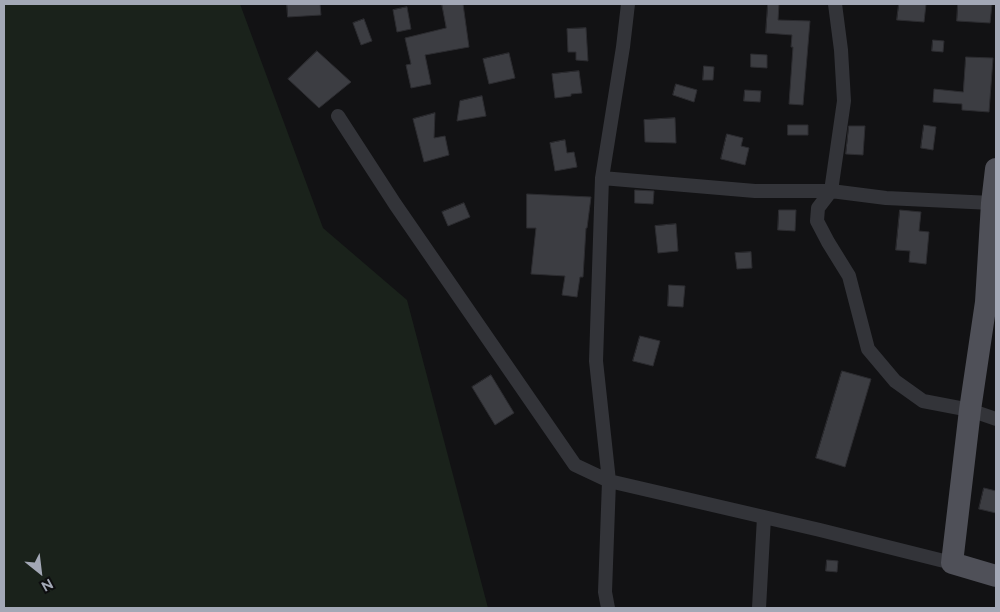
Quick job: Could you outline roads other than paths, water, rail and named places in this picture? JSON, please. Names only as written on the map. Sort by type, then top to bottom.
[{"type":"main road","points":[[996,169],[986,302],[970,410],[952,563],[996,576]]},
{"type":"street","points":[[608,608],[605,592],[609,481],[596,361],[602,178],[628,4]]},
{"type":"street","points":[[835,4],[841,50],[844,101],[830,191],[818,208],[817,221],[849,276],[868,349],[895,382],[923,401],[970,410],[996,418]]},
{"type":"street","points":[[338,116],[395,204],[575,466],[609,481],[952,563]]},
{"type":"street","points":[[602,178],[755,191],[830,191],[886,198],[992,203]]},
{"type":"street","points":[[758,608],[764,517]]}]
